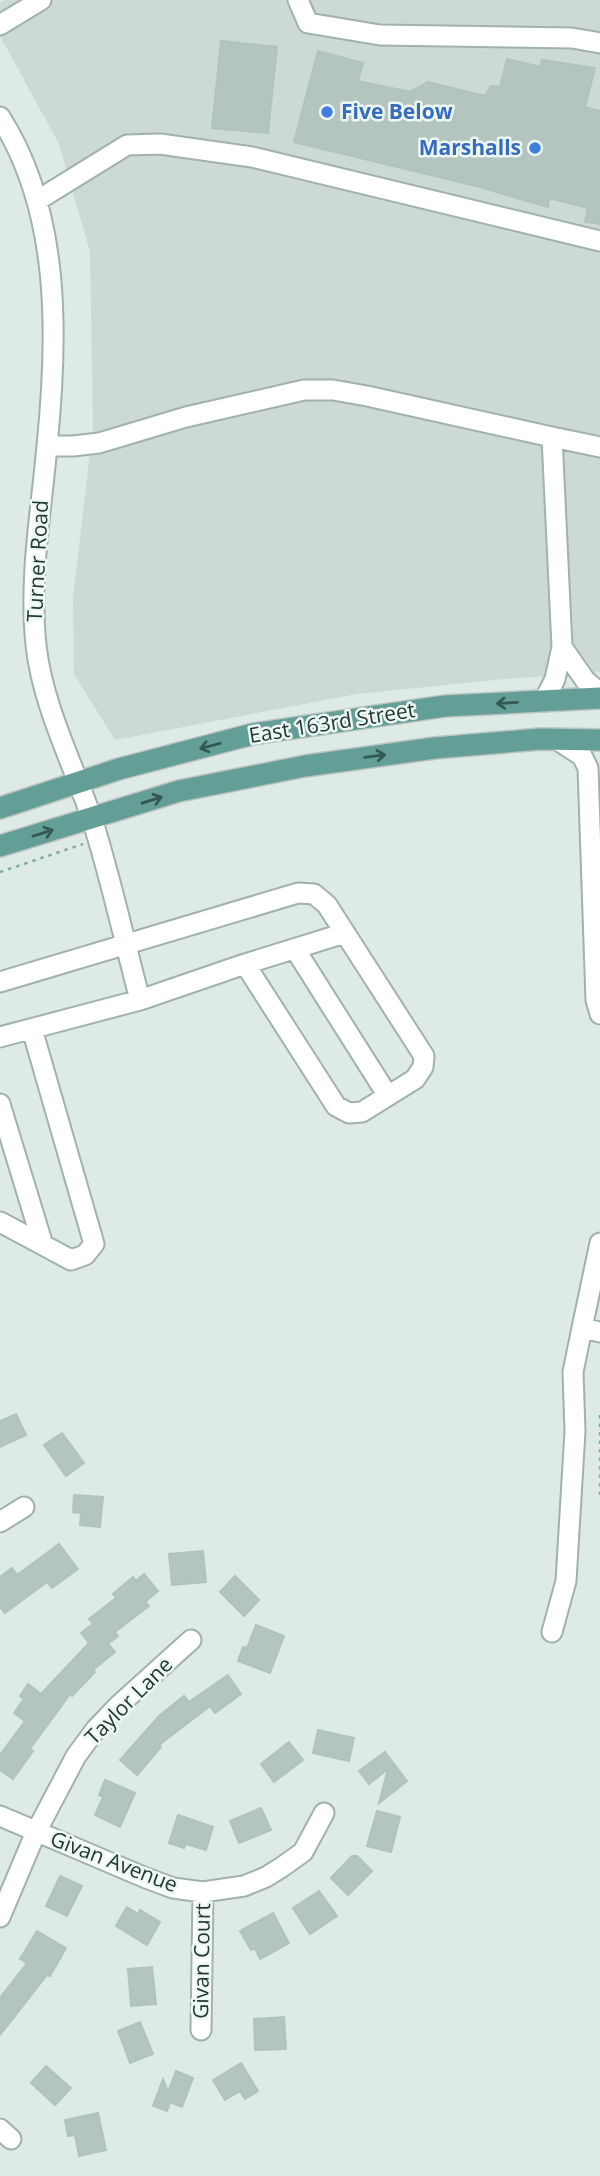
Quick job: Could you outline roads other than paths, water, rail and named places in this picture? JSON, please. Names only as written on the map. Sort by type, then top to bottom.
[{"type":"main road","name":"East 163rd Street","points":[[0,808],[119,769],[253,734],[445,706],[600,696]]},
{"type":"main road","name":"East 163rd Street","points":[[0,846],[92,826],[180,791],[305,766],[435,748],[555,739],[600,740]]},
{"type":"street","points":[[0,25],[41,0]]},
{"type":"street","points":[[298,0],[308,23],[380,35],[572,38],[600,43]]},
{"type":"street","name":"Turner Road","points":[[0,117],[13,137],[38,200],[48,269],[54,343],[33,584],[36,649],[74,783],[92,826],[140,1000]]},
{"type":"street","points":[[38,200],[127,145],[160,144],[252,157],[600,241]]},
{"type":"street","points":[[47,446],[99,443],[186,417],[304,390],[333,390],[600,447]]},
{"type":"street","points":[[544,701],[555,679],[562,647],[552,437]]},
{"type":"street","points":[[562,647],[600,696]]},
{"type":"street","points":[[555,739],[582,756],[588,768],[595,828],[596,1000],[600,1014]]},
{"type":"street","points":[[0,982],[298,894],[314,894],[327,905],[424,1056],[423,1067],[415,1079],[362,1112],[349,1113],[336,1106],[245,964]]},
{"type":"street","points":[[0,1037],[140,1000],[345,933]]},
{"type":"street","points":[[295,948],[388,1096]]},
{"type":"street","points":[[0,1222],[71,1260],[85,1255],[94,1244],[32,1029]]},
{"type":"street","points":[[0,1104],[43,1245]]},
{"type":"street","points":[[552,1632],[566,1581],[575,1431],[573,1372],[591,1330],[600,1243]]},
{"type":"street","points":[[0,1522],[24,1507]]},
{"type":"street","name":"Taylor Lane","points":[[0,1917],[36,1832],[76,1756],[96,1729],[191,1640]]},
{"type":"street","name":"Givan Avenue","points":[[0,1816],[146,1878],[173,1888],[203,1892],[244,1886],[282,1867],[303,1853],[324,1813]]},
{"type":"street","name":"Givan Court","points":[[201,2030],[203,1892]]},
{"type":"place","name":"Five Below","points":[[327,112]]},
{"type":"place","name":"Marshalls","points":[[535,148]]}]
